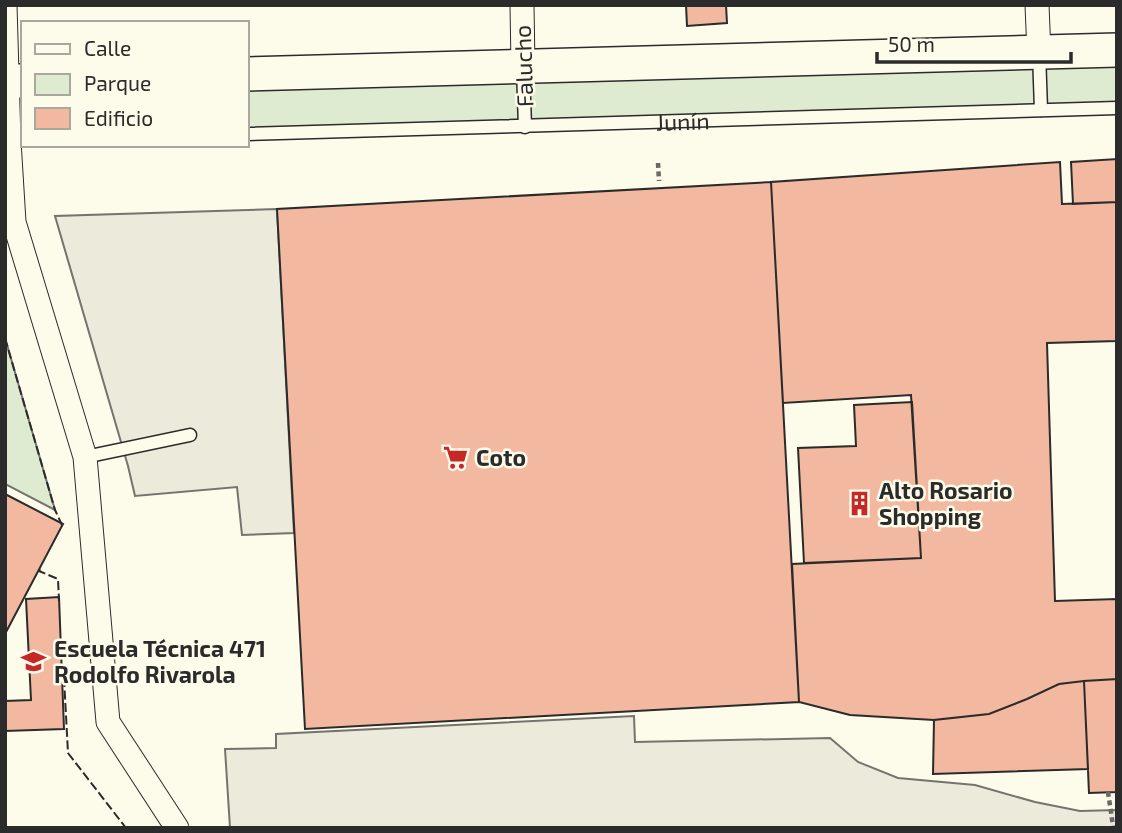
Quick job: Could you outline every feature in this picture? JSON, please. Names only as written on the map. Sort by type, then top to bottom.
[{"type":"main road","points":[[248,74],[1117,50]]},
{"type":"street","points":[[5,5],[16,140],[14,222],[85,457],[108,722],[177,828]]},
{"type":"street","name":"Falucho","points":[[522,5],[523,66]]},
{"type":"street","points":[[1037,5],[1039,53]]},
{"type":"lane","points":[[1039,53],[1041,110]]},
{"type":"lane","name":"Falucho","points":[[523,66],[525,127]]},
{"type":"lane","name":"Junín","points":[[248,134],[1117,108]]},
{"type":"lane","points":[[85,457],[190,435]]},
{"type":"path","points":[[658,163],[659,181]]},
{"type":"path","points":[[1108,792],[1113,826]]},
{"type":"green space","points":[[1117,50],[1117,108],[248,134],[248,74]]},
{"type":"green space","points":[[5,338],[55,510],[5,484]]},
{"type":"shaded area","points":[[277,209],[294,533],[242,535],[237,487],[135,496],[55,216]]},
{"type":"shaded area","points":[[634,716],[635,742],[830,738],[858,762],[898,778],[975,785],[1080,811],[1117,810],[1117,828],[230,828],[225,749],[276,748],[276,734]]},
{"type":"building","points":[[686,5],[726,5],[727,23],[687,26]]},
{"type":"building","points":[[1117,159],[1117,202],[1073,204],[1071,162]]},
{"type":"building","points":[[1060,162],[1062,204],[1117,202],[1117,341],[1047,343],[1055,601],[1117,599],[1117,679],[1059,684],[989,714],[934,720],[850,715],[799,702],[792,564],[921,558],[911,395],[783,403],[771,182]]},
{"type":"building","points":[[771,182],[799,702],[305,729],[277,209]]},
{"type":"building","name":"Alto Rosario Shopping","points":[[912,402],[921,558],[804,563],[798,448],[856,446],[854,405]]},
{"type":"building","points":[[5,494],[63,524],[5,634]]},
{"type":"building","points":[[59,597],[64,729],[5,731],[5,701],[31,700],[26,599]]},
{"type":"building","points":[[1117,679],[1117,792],[1089,793],[1084,681]]},
{"type":"building","points":[[1084,681],[1088,769],[933,774],[934,720],[989,714],[1059,684]]},
{"type":"fence","points":[[5,338],[55,510],[62,525]]},
{"type":"fence","points":[[40,569],[39,571],[58,579],[59,601]]},
{"type":"fence","points":[[64,678],[68,753],[126,828]]},
{"type":"place","name":"Coto","points":[[456,457]]},
{"type":"place","name":"Alto Rosario Shopping","points":[[859,503]]},
{"type":"place","name":"Escuela Técnica 471 Rodolfo Rivarola","points":[[34,661]]}]
